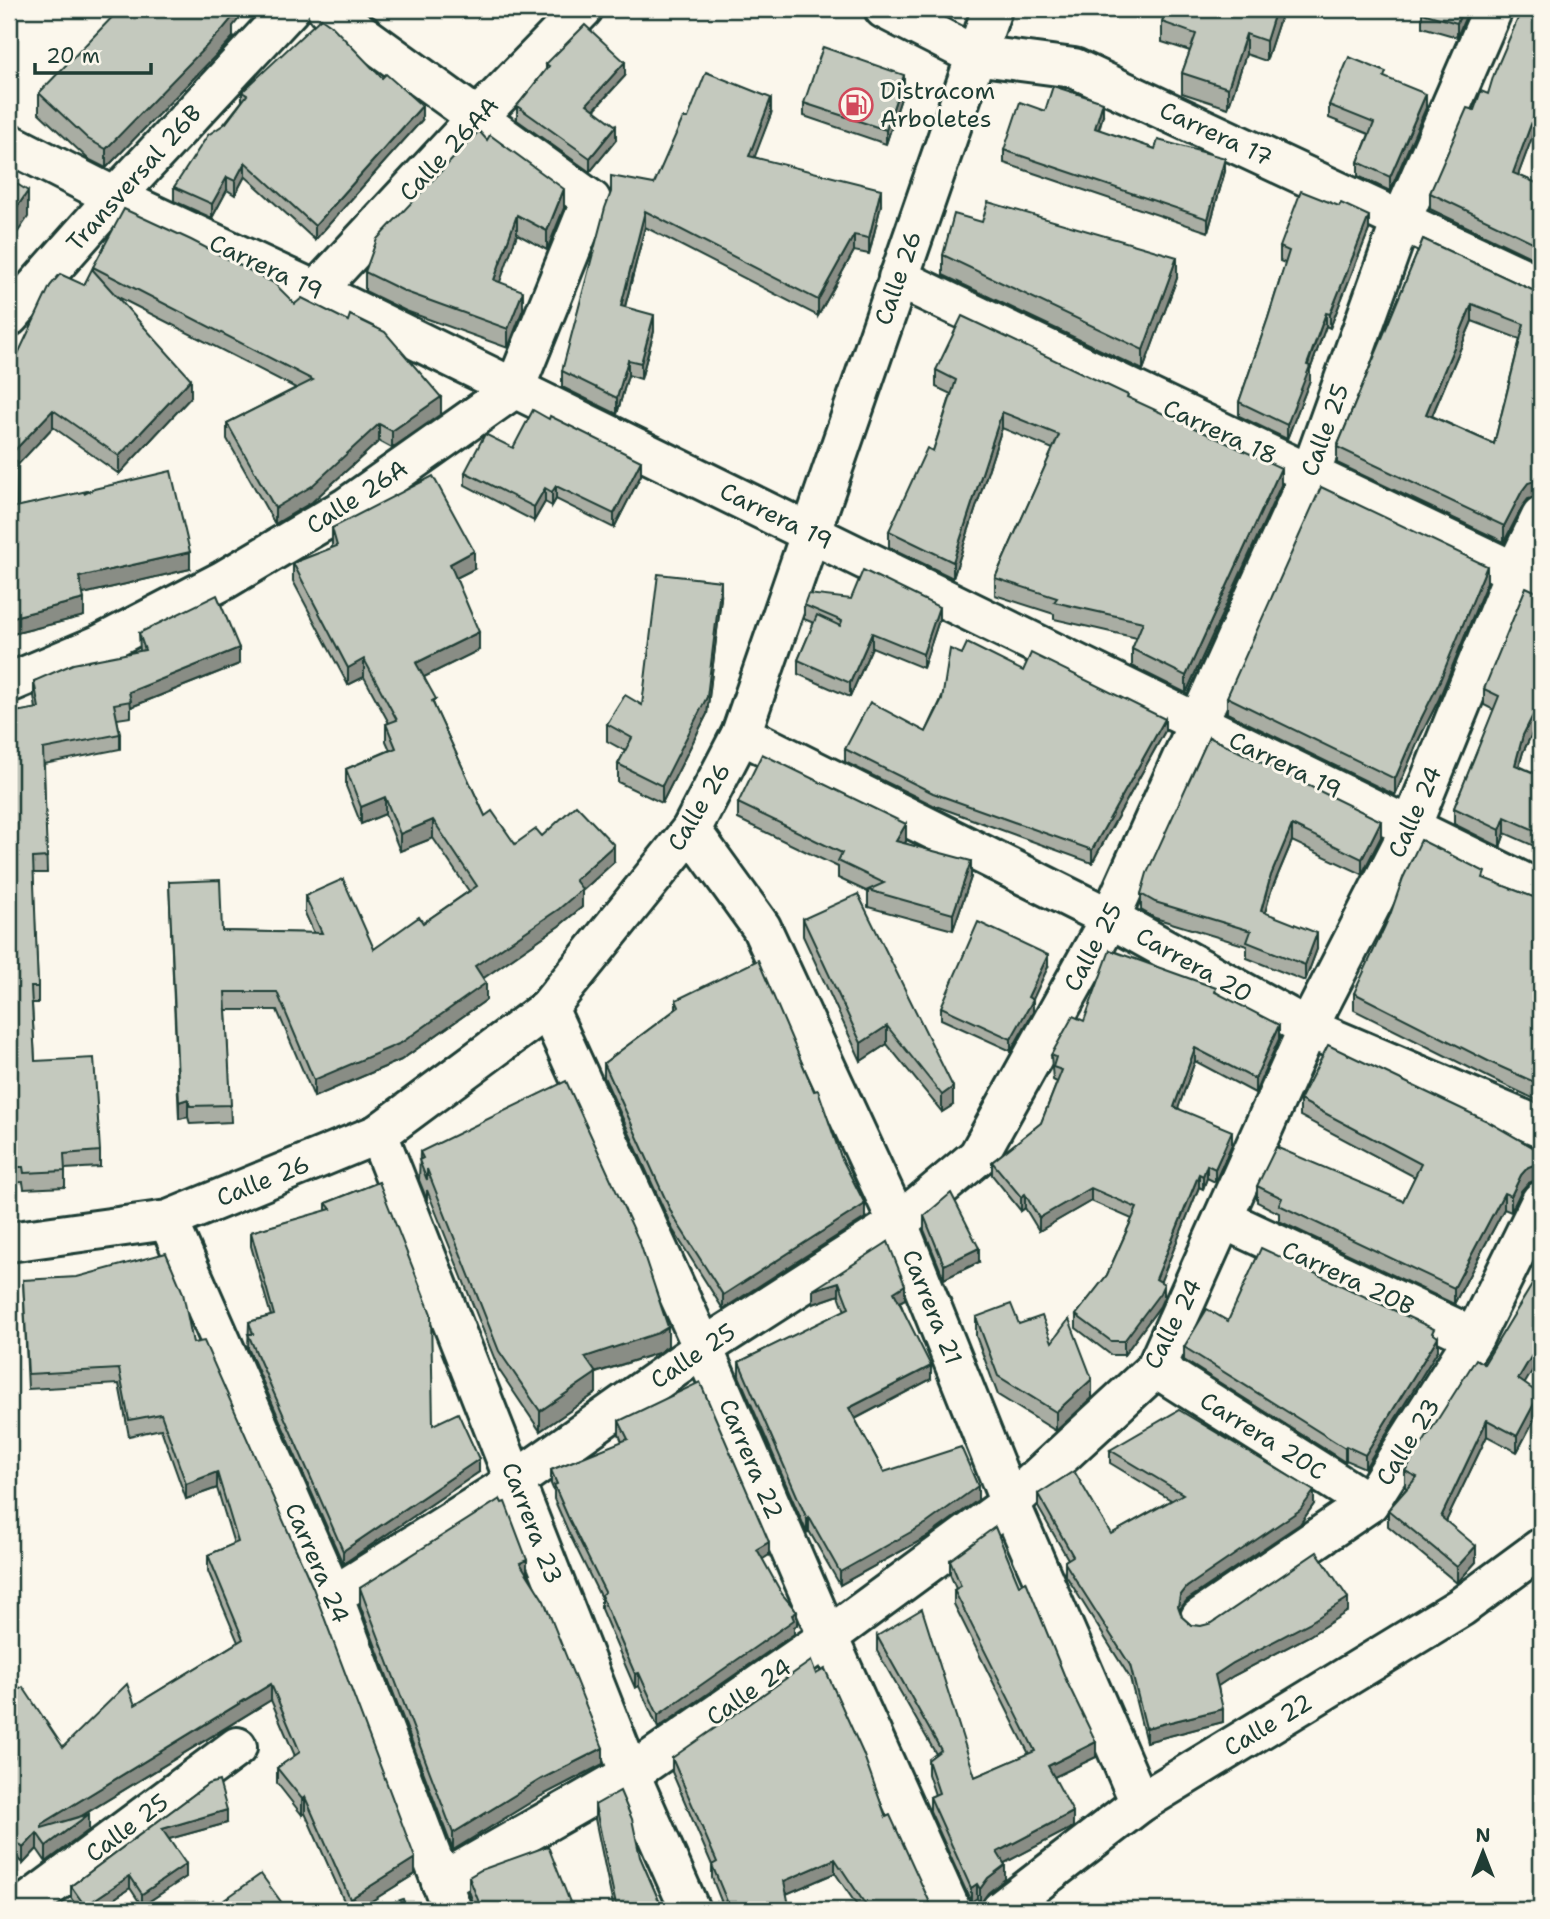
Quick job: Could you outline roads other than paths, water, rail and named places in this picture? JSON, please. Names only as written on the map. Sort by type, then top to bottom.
[{"type":"street","name":"Transversal 26B","points":[[9,317],[115,197],[290,9]]},
{"type":"street","points":[[327,9],[591,200],[515,388]]},
{"type":"street","name":"Calle 26AA","points":[[317,291],[477,118],[583,9]]},
{"type":"street","name":"Carrera 17","points":[[884,9],[974,55],[1074,68],[1541,286]]},
{"type":"street","name":"Calle 26","points":[[9,1242],[168,1220],[379,1134],[548,1008],[691,830],[741,734],[992,9]]},
{"type":"street","name":"Calle 25","points":[[333,1596],[515,1481],[702,1348],[898,1223],[978,1156],[1110,918],[1310,474],[1401,221],[1493,9]]},
{"type":"street","name":"Carrera 19","points":[[9,143],[115,197],[317,291],[1541,891]]},
{"type":"street","name":"Carrera 18","points":[[898,278],[1528,578]]},
{"type":"street","name":"Calle 26A","points":[[9,683],[99,645],[225,580],[347,507],[515,388]]},
{"type":"street","name":"Calle 24","points":[[447,1896],[828,1637],[1010,1503],[1156,1368],[1308,1028],[1411,827],[1528,578],[1541,517]]},
{"type":"street","name":"Carrera 20","points":[[741,734],[1110,918],[1308,1028],[1541,1127]]},
{"type":"street","name":"Carrera 21","points":[[691,830],[761,927],[898,1223],[1010,1503],[1140,1803]]},
{"type":"street","name":"Carrera 22","points":[[548,1008],[951,1910]]},
{"type":"street","name":"Carrera 23","points":[[379,1134],[630,1774],[690,1910]]},
{"type":"street","name":"Calle 23","points":[[1200,1618],[1369,1503],[1474,1337],[1541,1201]]},
{"type":"street","name":"Carrera 20B","points":[[1223,1219],[1474,1337]]},
{"type":"street","name":"Carrera 24","points":[[168,1220],[333,1596],[447,1896]]},
{"type":"street","name":"Carrera 20C","points":[[1156,1368],[1369,1503]]},
{"type":"street","name":"Calle 22","points":[[1002,1910],[1140,1803],[1461,1607],[1541,1548]]},
{"type":"street","name":"Calle 25","points":[[18,1910],[237,1747]]},
{"type":"place","name":"Distracom Arboletes","points":[[856,105]]}]
